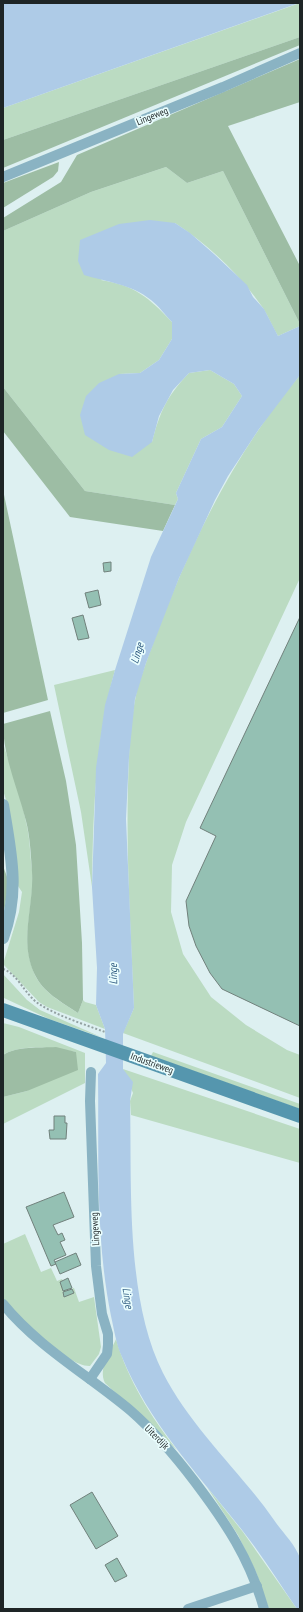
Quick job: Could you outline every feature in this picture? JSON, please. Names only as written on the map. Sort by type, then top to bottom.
[{"type":"main road","name":"Industrieweg","points":[[3,1010],[103,1047],[300,1116]]},
{"type":"street","name":"Lingeweg","points":[[3,177],[223,88],[300,54]]},
{"type":"street","points":[[3,805],[13,885],[13,899],[9,921],[3,938]]},
{"type":"street","name":"Lingeweg","points":[[90,1379],[107,1354],[108,1345],[108,1334],[102,1314],[96,1266],[90,1101],[91,1072]]},
{"type":"street","name":"Uiterdijk","points":[[3,1304],[12,1315],[42,1343],[131,1411],[174,1454],[228,1527],[243,1553],[257,1586],[264,1609]]},
{"type":"street","points":[[188,1609],[257,1586]]},
{"type":"path","points":[[3,969],[11,974],[27,994],[38,1003],[48,1009],[100,1030]]},
{"type":"green space","points":[[300,3],[300,37],[3,140],[3,108]]},
{"type":"green space","points":[[300,37],[300,45],[3,168],[3,140]]},
{"type":"green space","points":[[300,59],[300,102],[228,126],[300,266],[300,324],[223,171],[187,183],[166,167],[91,192],[3,231],[3,218],[61,182],[77,155]]},
{"type":"green space","points":[[59,162],[58,171],[53,177],[3,208],[3,183]]},
{"type":"green space","points":[[166,167],[187,183],[223,171],[300,324],[300,326],[278,336],[263,308],[245,284],[212,251],[175,223],[101,280],[133,289],[148,299],[172,322],[172,339],[159,360],[140,373],[119,374],[152,442],[165,404],[181,381],[189,373],[210,370],[234,384],[242,396],[222,427],[201,439],[176,493],[178,499],[175,505],[85,491],[3,387],[3,231],[91,192]]},
{"type":"green space","points":[[300,375],[300,578],[186,822],[172,865],[171,912],[183,954],[211,997],[246,1025],[287,1050],[300,1055],[300,1098],[123,1033],[134,1008],[129,897],[128,774],[130,736],[138,686],[169,603],[204,523],[248,446],[272,410]]},
{"type":"green space","points":[[3,387],[85,491],[175,505],[163,531],[70,517],[3,431]]},
{"type":"green space","points":[[3,490],[48,700],[3,713]]},
{"type":"green space","points":[[115,670],[103,723],[96,777],[92,887],[81,812],[54,685]]},
{"type":"green space","points":[[50,711],[66,781],[76,845],[82,943],[83,1000],[78,1013],[53,996],[42,986],[34,973],[30,960],[27,935],[32,885],[29,840],[26,821],[5,749],[3,724]]},
{"type":"green space","points":[[3,743],[16,782],[28,834],[32,884],[28,922],[28,946],[34,973],[37,980],[47,991],[59,1001],[78,1013],[83,1000],[96,1005],[105,1029],[47,1007],[39,1002],[3,964],[19,912],[22,892],[16,883],[6,800],[3,790]]},
{"type":"green space","points":[[3,866],[9,882],[3,918]]},
{"type":"green space","points":[[3,974],[27,1000],[40,1010],[101,1037],[49,1019],[4,998]]},
{"type":"green space","points":[[3,1023],[19,1027],[85,1053],[85,1083],[3,1124],[3,1097],[27,1091],[76,1052],[49,1048],[29,1048],[10,1051],[3,1055]]},
{"type":"green space","points":[[56,1047],[76,1052],[78,1070],[27,1091],[3,1097],[3,1055],[15,1050]]},
{"type":"green space","points":[[153,1052],[300,1104],[300,1109],[151,1056]]},
{"type":"green space","points":[[123,1069],[300,1129],[300,1163],[131,1115],[130,1101],[133,1093]]},
{"type":"green space","points":[[25,1234],[41,1272],[51,1268],[57,1281],[62,1279],[67,1290],[74,1288],[79,1302],[94,1297],[101,1347],[99,1354],[90,1366],[80,1364],[69,1359],[44,1340],[3,1301],[3,1244]]},
{"type":"green space","points":[[116,1339],[127,1369],[141,1398],[177,1450],[105,1383],[103,1377],[104,1366]]},
{"type":"green space","points":[[207,1487],[243,1532],[297,1609],[269,1609],[256,1572],[238,1535]]},
{"type":"water","points":[[3,3],[299,3],[3,108]]},
{"type":"water","name":"Linge","points":[[150,220],[175,223],[190,233],[214,254],[247,285],[253,297],[264,309],[278,336],[300,326],[300,375],[259,429],[228,476],[215,500],[179,578],[146,663],[135,699],[129,757],[126,819],[134,1008],[123,1034],[123,1069],[133,1082],[130,1101],[131,1204],[133,1240],[136,1276],[142,1311],[151,1343],[163,1373],[187,1412],[246,1484],[292,1543],[298,1553],[301,1562],[300,1609],[297,1609],[249,1540],[160,1426],[133,1381],[120,1352],[115,1336],[102,1256],[98,1165],[98,1074],[106,1063],[105,1029],[96,1005],[97,968],[92,887],[96,768],[105,705],[151,557],[178,499],[176,493],[201,439],[222,427],[242,396],[234,384],[210,370],[189,373],[173,390],[159,416],[152,442],[132,457],[109,450],[85,435],[80,415],[86,396],[99,383],[119,374],[140,373],[159,360],[172,339],[172,322],[154,302],[135,290],[119,284],[84,275],[78,261],[80,240],[119,224]]},
{"type":"building","points":[[111,562],[111,571],[104,572],[103,563]]},
{"type":"building","points":[[98,590],[101,605],[89,608],[85,593]]},
{"type":"building","points":[[83,615],[89,638],[78,640],[72,618]]},
{"type":"building","points":[[300,617],[300,1026],[222,989],[210,973],[196,946],[189,926],[186,901],[216,836],[200,828]]},
{"type":"building","points":[[54,1116],[65,1116],[65,1123],[67,1123],[66,1139],[50,1139],[49,1130],[54,1130]]},
{"type":"building","points":[[64,1192],[74,1217],[53,1225],[58,1235],[62,1233],[65,1240],[60,1242],[66,1255],[54,1260],[56,1264],[51,1266],[26,1207]]},
{"type":"building","points":[[76,1253],[81,1265],[60,1274],[55,1262]]},
{"type":"building","points":[[68,1278],[72,1288],[63,1291],[60,1282]]},
{"type":"building","points":[[72,1289],[74,1293],[64,1297],[63,1292]]},
{"type":"building","points":[[92,1492],[118,1536],[96,1549],[70,1505]]},
{"type":"building","points":[[117,1558],[127,1576],[115,1582],[105,1565]]}]
